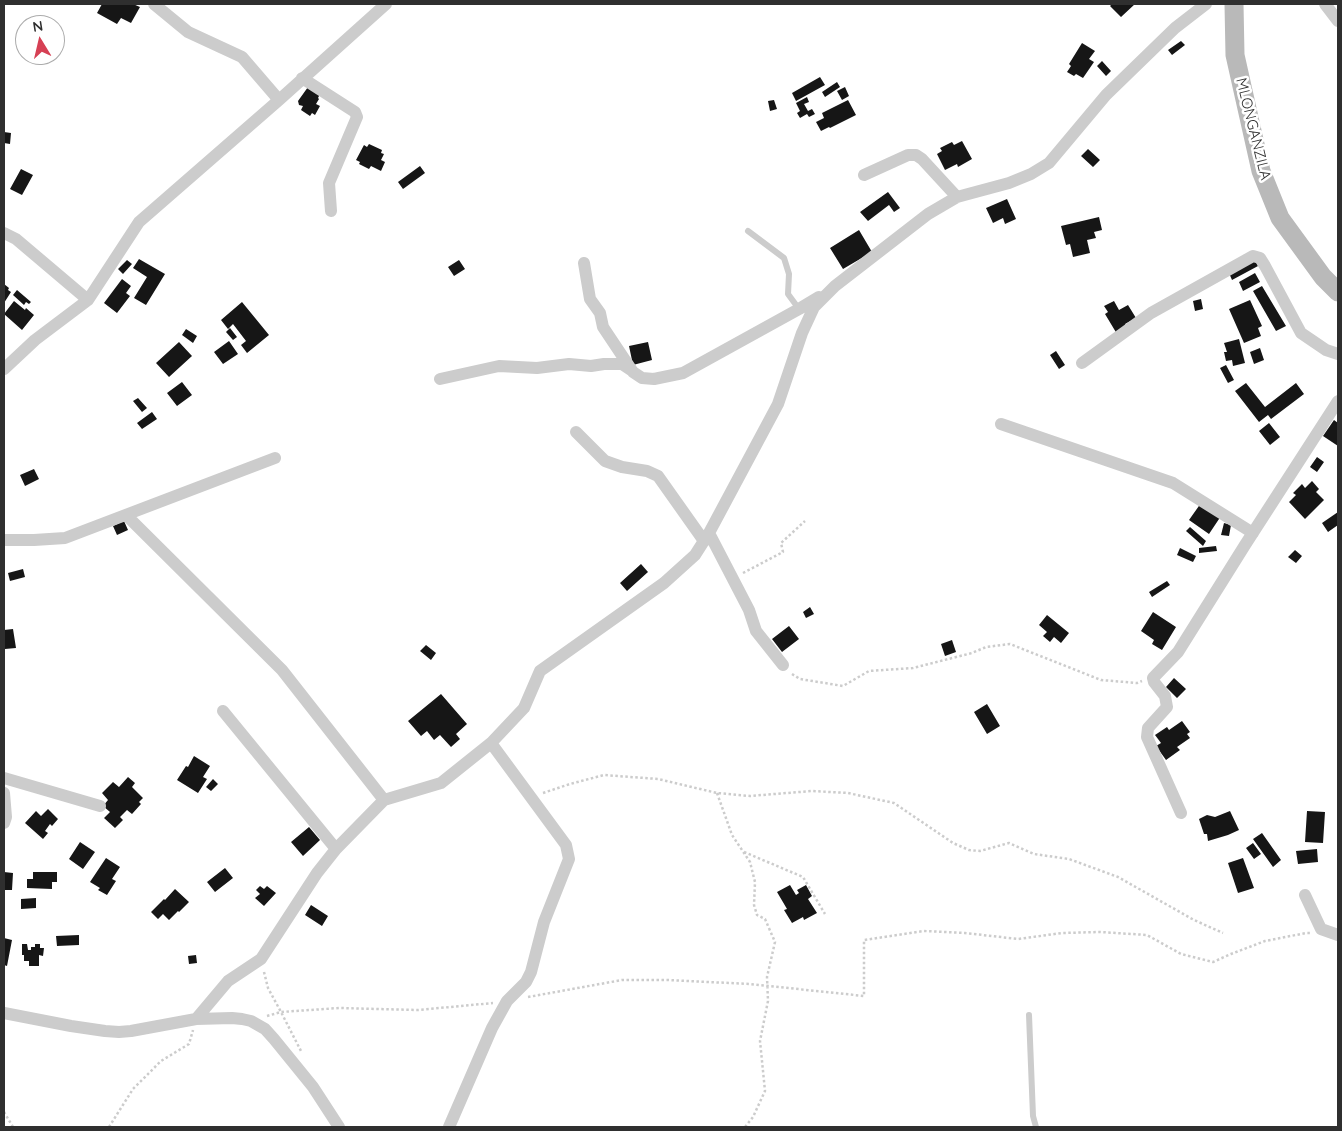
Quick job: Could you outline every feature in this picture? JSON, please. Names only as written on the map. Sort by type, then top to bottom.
[{"type":"street","points":[[154,4],[188,32],[242,57],[279,100]]},
{"type":"street","points":[[4,369],[35,340],[88,300],[139,222],[386,4]]},
{"type":"street","points":[[196,1020],[228,981],[260,959],[317,872],[336,849],[384,800],[440,783],[491,742],[524,708],[540,671],[664,582],[695,555],[778,404],[802,333],[814,307],[836,286],[928,214],[957,197],[1009,183],[1031,174],[1049,163],[1106,95],[1175,28],[1206,4]]},
{"type":"street","name":"MLONGANZILA","points":[[1234,4],[1235,55],[1261,171],[1280,218],[1324,277],[1338,292]]},
{"type":"street","points":[[1325,4],[1338,21]]},
{"type":"street","points":[[302,78],[355,112],[357,117],[329,183],[331,211]]},
{"type":"street","points":[[864,175],[908,155],[916,155],[957,197]]},
{"type":"street","points":[[4,233],[16,240],[88,300]]},
{"type":"street","points":[[1082,363],[1150,313],[1253,256],[1260,258],[1301,332],[1326,350],[1338,354]]},
{"type":"street","points":[[584,263],[590,299],[600,313],[603,327],[633,372]]},
{"type":"street","points":[[440,379],[499,366],[537,368],[569,364],[591,366],[622,364],[642,378],[654,379],[682,372],[799,309],[836,286]]},
{"type":"street","points":[[1181,813],[1147,738],[1148,728],[1167,707],[1165,696],[1153,678],[1178,652],[1338,401]]},
{"type":"street","points":[[1002,424],[1173,483],[1253,532]]},
{"type":"street","points":[[576,432],[606,461],[647,471],[658,476],[706,537],[733,578],[749,610],[756,630],[783,665]]},
{"type":"street","points":[[5,538],[34,540],[65,538],[275,458]]},
{"type":"street","points":[[126,515],[282,670],[384,800]]},
{"type":"street","points":[[223,711],[336,849]]},
{"type":"street","points":[[448,1127],[492,1028],[507,1001],[526,982],[531,972],[544,922],[570,860],[566,845],[491,742]]},
{"type":"street","points":[[4,778],[100,806]]},
{"type":"street","points":[[4,793],[6,817],[4,823]]},
{"type":"street","points":[[1304,894],[1321,929],[1338,936]]},
{"type":"street","points":[[4,1013],[105,1032],[131,1031],[196,1020],[242,1018],[251,1021],[265,1029],[274,1039],[313,1087],[338,1127]]},
{"type":"lane","points":[[748,231],[784,258],[789,274],[788,294],[799,309]]},
{"type":"lane","points":[[1029,1015],[1033,1116],[1036,1127]]},
{"type":"path","points":[[733,578],[783,552],[781,543],[805,522]]},
{"type":"path","points":[[783,665],[791,674],[800,679],[843,686],[869,672],[913,668],[972,653],[986,647],[1010,644],[1101,680],[1137,682],[1153,678]]},
{"type":"path","points":[[531,798],[570,784],[604,775],[658,779],[717,793],[750,796],[812,791],[848,793],[894,803],[953,843],[969,850],[980,851],[1009,843],[1034,854],[1069,859],[1118,877],[1194,920],[1223,933]]},
{"type":"path","points":[[717,793],[732,835],[750,862],[755,882],[754,905],[757,915],[765,919],[775,942],[767,977],[768,1001],[760,1041],[765,1091],[753,1117],[745,1127]]},
{"type":"path","points":[[743,852],[803,877],[825,914]]},
{"type":"path","points":[[251,1021],[282,1012],[339,1008],[418,1010],[464,1007],[622,980],[667,980],[767,986],[864,996],[864,940],[924,931],[1018,939],[1062,933],[1100,932],[1146,935],[1181,954],[1213,962],[1265,941],[1306,933],[1314,934]]},
{"type":"path","points":[[260,959],[268,988],[302,1053]]},
{"type":"path","points":[[110,1127],[133,1089],[161,1061],[189,1044],[196,1020]]},
{"type":"path","points":[[4,1112],[13,1127]]},
{"type":"building","points":[[102,4],[133,4],[140,7],[131,23],[121,18],[117,24],[97,13]]},
{"type":"building","points":[[1112,4],[1135,4],[1121,17],[1110,6]]},
{"type":"building","points":[[1181,41],[1185,45],[1172,55],[1168,50]]},
{"type":"building","points":[[1082,43],[1095,51],[1089,59],[1094,62],[1083,78],[1067,72],[1071,66],[1069,64]]},
{"type":"building","points":[[1102,61],[1111,71],[1106,76],[1097,66]]},
{"type":"building","points":[[820,77],[825,85],[796,101],[792,93]]},
{"type":"building","points":[[837,82],[840,87],[825,97],[822,92]]},
{"type":"building","points":[[308,87],[320,94],[316,104],[320,106],[315,115],[312,113],[310,116],[301,110],[303,106],[299,105],[298,101]]},
{"type":"building","points":[[845,87],[849,96],[842,100],[837,91]]},
{"type":"building","points":[[807,97],[809,102],[804,104],[808,111],[812,109],[815,114],[809,117],[807,114],[800,118],[797,113],[800,111],[796,103]]},
{"type":"building","points":[[774,100],[777,109],[770,111],[768,101]]},
{"type":"building","points":[[848,100],[856,115],[821,131],[816,122],[824,118],[822,113]]},
{"type":"building","points":[[4,132],[11,133],[10,144],[4,143]]},
{"type":"building","points":[[962,141],[972,159],[958,167],[957,164],[945,170],[937,154],[942,151],[940,148],[952,142],[954,145]]},
{"type":"building","points":[[369,144],[382,150],[381,153],[384,154],[381,160],[385,162],[381,171],[371,166],[369,169],[359,164],[360,162],[356,160],[364,145],[367,147]]},
{"type":"building","points":[[1088,149],[1100,160],[1093,167],[1081,156]]},
{"type":"building","points":[[420,166],[425,173],[403,189],[398,182]]},
{"type":"building","points":[[21,169],[33,175],[22,195],[10,189]]},
{"type":"building","points":[[888,192],[900,208],[894,212],[889,205],[868,221],[860,212]]},
{"type":"building","points":[[1007,199],[1016,219],[1005,224],[1003,218],[993,223],[986,208]]},
{"type":"building","points":[[1099,217],[1102,230],[1094,232],[1096,238],[1087,240],[1090,253],[1073,257],[1070,244],[1066,245],[1061,226]]},
{"type":"building","points":[[859,230],[872,252],[843,269],[830,248]]},
{"type":"building","points":[[139,259],[165,274],[146,305],[134,298],[147,277],[133,268]]},
{"type":"building","points":[[127,260],[132,264],[123,274],[118,269]]},
{"type":"building","points":[[459,260],[465,269],[454,276],[448,267]]},
{"type":"building","points":[[1255,260],[1258,266],[1232,280],[1229,273]]},
{"type":"building","points":[[1255,273],[1260,282],[1243,291],[1239,282]]},
{"type":"building","points":[[122,279],[131,286],[126,293],[130,296],[117,313],[104,303]]},
{"type":"building","points":[[4,284],[11,292],[4,303]]},
{"type":"building","points":[[1262,286],[1286,326],[1276,331],[1253,291]]},
{"type":"building","points":[[17,290],[31,302],[29,304],[26,302],[24,305],[13,295]]},
{"type":"building","points":[[1201,299],[1203,309],[1195,311],[1193,301]]},
{"type":"building","points":[[1250,300],[1262,326],[1258,328],[1261,336],[1244,343],[1229,309]]},
{"type":"building","points":[[14,301],[34,315],[22,330],[4,314]]},
{"type":"building","points":[[1114,301],[1119,310],[1128,305],[1136,318],[1125,324],[1127,328],[1117,334],[1105,314],[1108,312],[1104,306]]},
{"type":"building","points":[[242,302],[269,335],[247,353],[241,345],[246,341],[233,324],[228,329],[221,320]]},
{"type":"building","points":[[230,328],[237,337],[233,340],[226,332]]},
{"type":"building","points":[[186,329],[197,336],[193,343],[182,335]]},
{"type":"building","points":[[1239,339],[1245,363],[1233,366],[1232,360],[1226,361],[1224,352],[1227,352],[1224,343]]},
{"type":"building","points":[[229,341],[238,354],[223,364],[214,352]]},
{"type":"building","points":[[179,342],[192,356],[169,377],[156,363]]},
{"type":"building","points":[[648,342],[652,360],[633,365],[629,346]]},
{"type":"building","points":[[1260,348],[1264,360],[1254,364],[1250,352]]},
{"type":"building","points":[[1056,351],[1065,365],[1059,369],[1050,355]]},
{"type":"building","points":[[1226,365],[1234,380],[1228,383],[1220,368]]},
{"type":"building","points":[[182,382],[192,395],[177,406],[167,393]]},
{"type":"building","points":[[1246,383],[1265,407],[1296,383],[1304,394],[1271,419],[1268,415],[1259,422],[1235,391]]},
{"type":"building","points":[[138,398],[147,408],[142,412],[133,401]]},
{"type":"building","points":[[152,412],[157,419],[142,429],[137,423]]},
{"type":"building","points":[[1334,420],[1338,423],[1338,446],[1323,436]]},
{"type":"building","points":[[1269,423],[1280,437],[1270,445],[1259,431]]},
{"type":"building","points":[[1317,457],[1324,462],[1317,472],[1310,467]]},
{"type":"building","points":[[34,469],[39,479],[25,486],[20,475]]},
{"type":"building","points":[[1312,481],[1319,489],[1316,492],[1324,500],[1305,519],[1289,502],[1296,495],[1293,493],[1302,484],[1305,488]]},
{"type":"building","points":[[1201,503],[1221,516],[1209,534],[1189,520]]},
{"type":"building","points":[[1338,512],[1338,525],[1328,532],[1322,523]]},
{"type":"building","points":[[124,521],[128,530],[117,535],[113,526]]},
{"type":"building","points":[[1224,523],[1231,525],[1229,536],[1221,535]]},
{"type":"building","points":[[1190,527],[1206,541],[1203,546],[1186,531]]},
{"type":"building","points":[[1216,546],[1217,551],[1199,553],[1199,548]]},
{"type":"building","points":[[1180,548],[1196,556],[1193,562],[1177,555]]},
{"type":"building","points":[[1295,550],[1302,556],[1296,563],[1288,557]]},
{"type":"building","points":[[641,564],[648,572],[627,591],[620,583]]},
{"type":"building","points":[[23,569],[25,577],[10,581],[8,573]]},
{"type":"building","points":[[1167,581],[1170,585],[1152,597],[1149,592]]},
{"type":"building","points":[[810,607],[814,614],[806,618],[803,612]]},
{"type":"building","points":[[1153,612],[1176,627],[1162,650],[1152,644],[1154,640],[1141,631]]},
{"type":"building","points":[[1047,615],[1069,633],[1061,643],[1054,637],[1050,642],[1043,636],[1047,632],[1039,625]]},
{"type":"building","points":[[789,626],[799,639],[782,652],[772,639]]},
{"type":"building","points":[[13,629],[16,648],[5,649],[4,630]]},
{"type":"building","points":[[952,640],[956,652],[945,656],[941,644]]},
{"type":"building","points":[[426,645],[436,653],[431,660],[420,651]]},
{"type":"building","points":[[1174,678],[1186,689],[1177,698],[1166,687]]},
{"type":"building","points":[[441,694],[467,724],[456,734],[460,739],[451,747],[440,735],[434,740],[427,731],[421,736],[408,721]]},
{"type":"building","points":[[987,704],[1000,726],[987,734],[974,712]]},
{"type":"building","points":[[1182,721],[1190,732],[1187,734],[1190,738],[1177,747],[1180,750],[1166,760],[1156,746],[1161,743],[1155,735],[1167,727],[1169,730]]},
{"type":"building","points":[[194,756],[210,766],[203,777],[207,779],[198,793],[177,780]]},
{"type":"building","points":[[128,777],[135,783],[132,787],[143,798],[139,802],[141,804],[132,814],[127,810],[120,817],[123,820],[115,828],[104,818],[110,812],[103,806],[108,800],[102,793],[113,782],[119,787]]},
{"type":"building","points":[[213,779],[218,784],[211,791],[206,787]]},
{"type":"building","points":[[48,809],[58,819],[52,826],[50,824],[45,831],[48,833],[43,839],[25,823],[36,811],[41,816]]},
{"type":"building","points":[[1230,811],[1239,830],[1208,841],[1207,834],[1204,834],[1199,819],[1207,815],[1215,817]]},
{"type":"building","points":[[1307,811],[1325,812],[1323,843],[1305,842]]},
{"type":"building","points":[[309,827],[320,840],[303,856],[291,842]]},
{"type":"building","points":[[1262,833],[1281,860],[1273,867],[1253,839]]},
{"type":"building","points":[[80,842],[95,852],[83,869],[69,859]]},
{"type":"building","points":[[1253,843],[1261,854],[1254,859],[1246,848]]},
{"type":"building","points":[[1317,849],[1318,862],[1298,864],[1296,851]]},
{"type":"building","points":[[106,858],[120,867],[112,879],[116,881],[107,895],[90,882]]},
{"type":"building","points":[[1243,858],[1254,888],[1238,893],[1228,863]]},
{"type":"building","points":[[225,868],[233,878],[215,892],[207,882]]},
{"type":"building","points":[[4,872],[13,873],[12,890],[4,890]]},
{"type":"building","points":[[33,872],[57,872],[57,882],[52,882],[52,889],[27,888],[27,879],[33,879]]},
{"type":"building","points":[[790,885],[796,895],[799,893],[797,890],[806,885],[812,896],[808,899],[817,913],[804,920],[803,917],[792,923],[784,910],[787,909],[777,892]]},
{"type":"building","points":[[260,886],[264,889],[267,886],[276,893],[264,906],[255,898],[260,894],[256,890]]},
{"type":"building","points":[[175,889],[189,902],[169,920],[163,914],[158,919],[151,912]]},
{"type":"building","points":[[36,898],[36,908],[21,909],[21,899]]},
{"type":"building","points":[[311,905],[328,916],[322,926],[305,915]]},
{"type":"building","points":[[79,935],[79,945],[57,946],[56,936]]},
{"type":"building","points":[[4,938],[12,940],[7,966],[4,965]]},
{"type":"building","points":[[22,944],[27,944],[28,950],[31,950],[31,947],[35,947],[35,944],[40,944],[40,948],[44,948],[43,956],[39,955],[39,966],[29,966],[29,961],[24,961]]},
{"type":"building","points":[[196,955],[197,963],[189,964],[188,956]]}]
